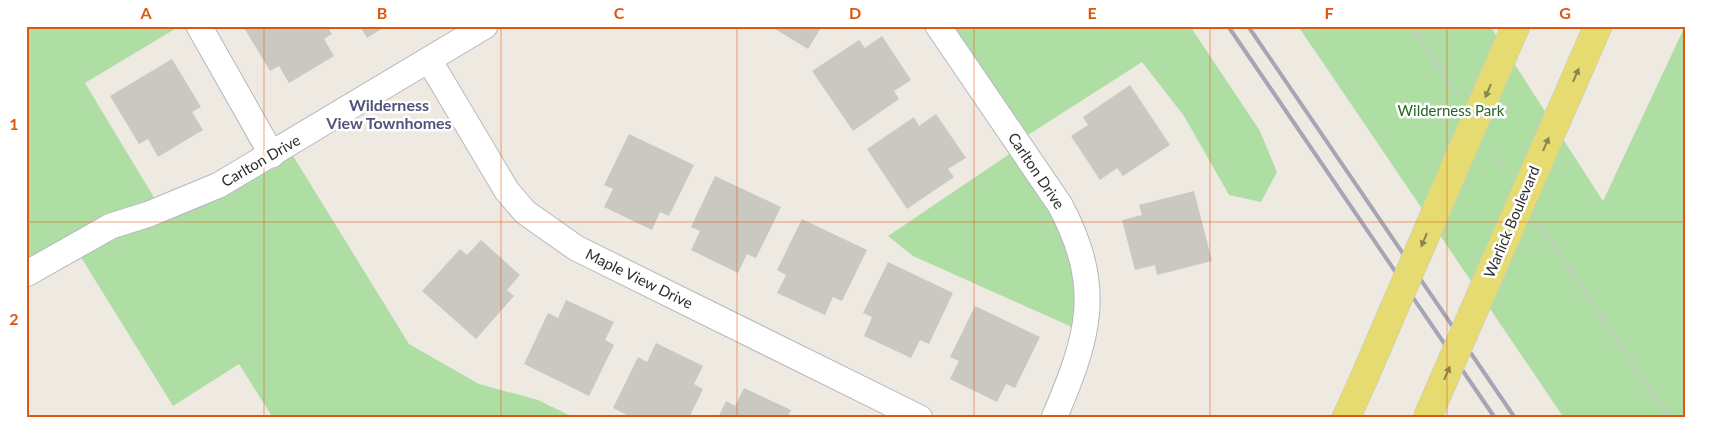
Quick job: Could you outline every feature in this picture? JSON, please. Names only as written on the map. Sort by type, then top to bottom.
[{"type":"main road","name":"Warlick Boulevard","points":[[1427,418],[1598,26]]},
{"type":"main road","points":[[1346,418],[1512,36]]},
{"type":"lane","points":[[199,26],[272,155]]},
{"type":"lane","name":"Carlton Drive","points":[[26,274],[111,226],[149,214],[219,185],[485,26]]},
{"type":"lane","name":"Carlton Drive","points":[[938,26],[1060,205],[1075,234],[1088,290],[1084,333],[1074,372],[1054,418]]},
{"type":"lane","name":"Maple View Drive","points":[[429,60],[507,191],[526,212],[547,229],[576,248],[920,418]]},
{"type":"green space","points":[[26,26],[180,26],[85,83],[161,209],[287,146],[409,344],[479,384],[538,400],[575,418],[273,418],[239,364],[173,406],[74,246],[26,274]]},
{"type":"green space","points":[[938,26],[1190,26],[1260,131],[1277,172],[1261,202],[1229,195],[1184,116],[1142,62],[1017,142]]},
{"type":"green space","name":"Wilderness Park","points":[[1298,26],[1490,26],[1603,201],[1685,26],[1685,418],[1564,418]]},
{"type":"green space","points":[[1020,147],[1060,205],[1085,333],[913,256],[888,236]]},
{"type":"building","points":[[243,26],[327,26],[332,34],[324,39],[334,56],[289,83],[279,66],[270,71]]},
{"type":"building","points":[[360,26],[386,26],[367,38]]},
{"type":"building","points":[[770,26],[822,26],[808,49]]},
{"type":"building","points":[[882,36],[911,80],[894,91],[899,99],[853,131],[812,71],[859,40],[865,48]]},
{"type":"building","points":[[172,59],[201,107],[192,112],[203,130],[158,157],[148,139],[139,144],[110,96]]},
{"type":"building","points":[[1130,85],[1170,145],[1123,176],[1117,168],[1100,180],[1071,136],[1088,125],[1083,117]]},
{"type":"building","points":[[936,114],[966,158],[948,169],[954,177],[907,209],[867,149],[914,117],[919,126]]},
{"type":"building","points":[[629,134],[694,165],[669,216],[660,212],[652,230],[604,207],[613,189],[604,185]]},
{"type":"building","points":[[715,176],[781,207],[756,258],[747,254],[738,273],[691,250],[700,231],[691,227]]},
{"type":"building","points":[[1194,191],[1212,261],[1157,275],[1155,265],[1135,270],[1122,220],[1142,215],[1139,205]]},
{"type":"building","points":[[802,219],[867,250],[842,301],[833,297],[825,315],[777,293],[786,275],[777,270]]},
{"type":"building","points":[[481,240],[520,275],[507,290],[514,296],[476,339],[422,291],[460,249],[467,255]]},
{"type":"building","points":[[888,262],[953,293],[929,344],[920,340],[911,358],[864,336],[872,317],[863,313]]},
{"type":"building","points":[[566,300],[614,322],[605,340],[614,345],[589,396],[524,364],[548,313],[558,318]]},
{"type":"building","points":[[975,306],[1040,337],[1015,388],[1006,384],[997,402],[950,379],[959,361],[950,357]]},
{"type":"building","points":[[656,343],[703,366],[694,384],[703,389],[689,418],[633,418],[613,408],[638,357],[647,362]]},
{"type":"building","points":[[744,388],[791,410],[787,418],[718,418],[726,401],[735,406]]},
{"type":"railway","points":[[1228,26],[1495,418]]},
{"type":"railway","points":[[1248,26],[1515,418]]},
{"type":"district","name":"Wilderness View Townhomes","points":[[389,114]]}]
